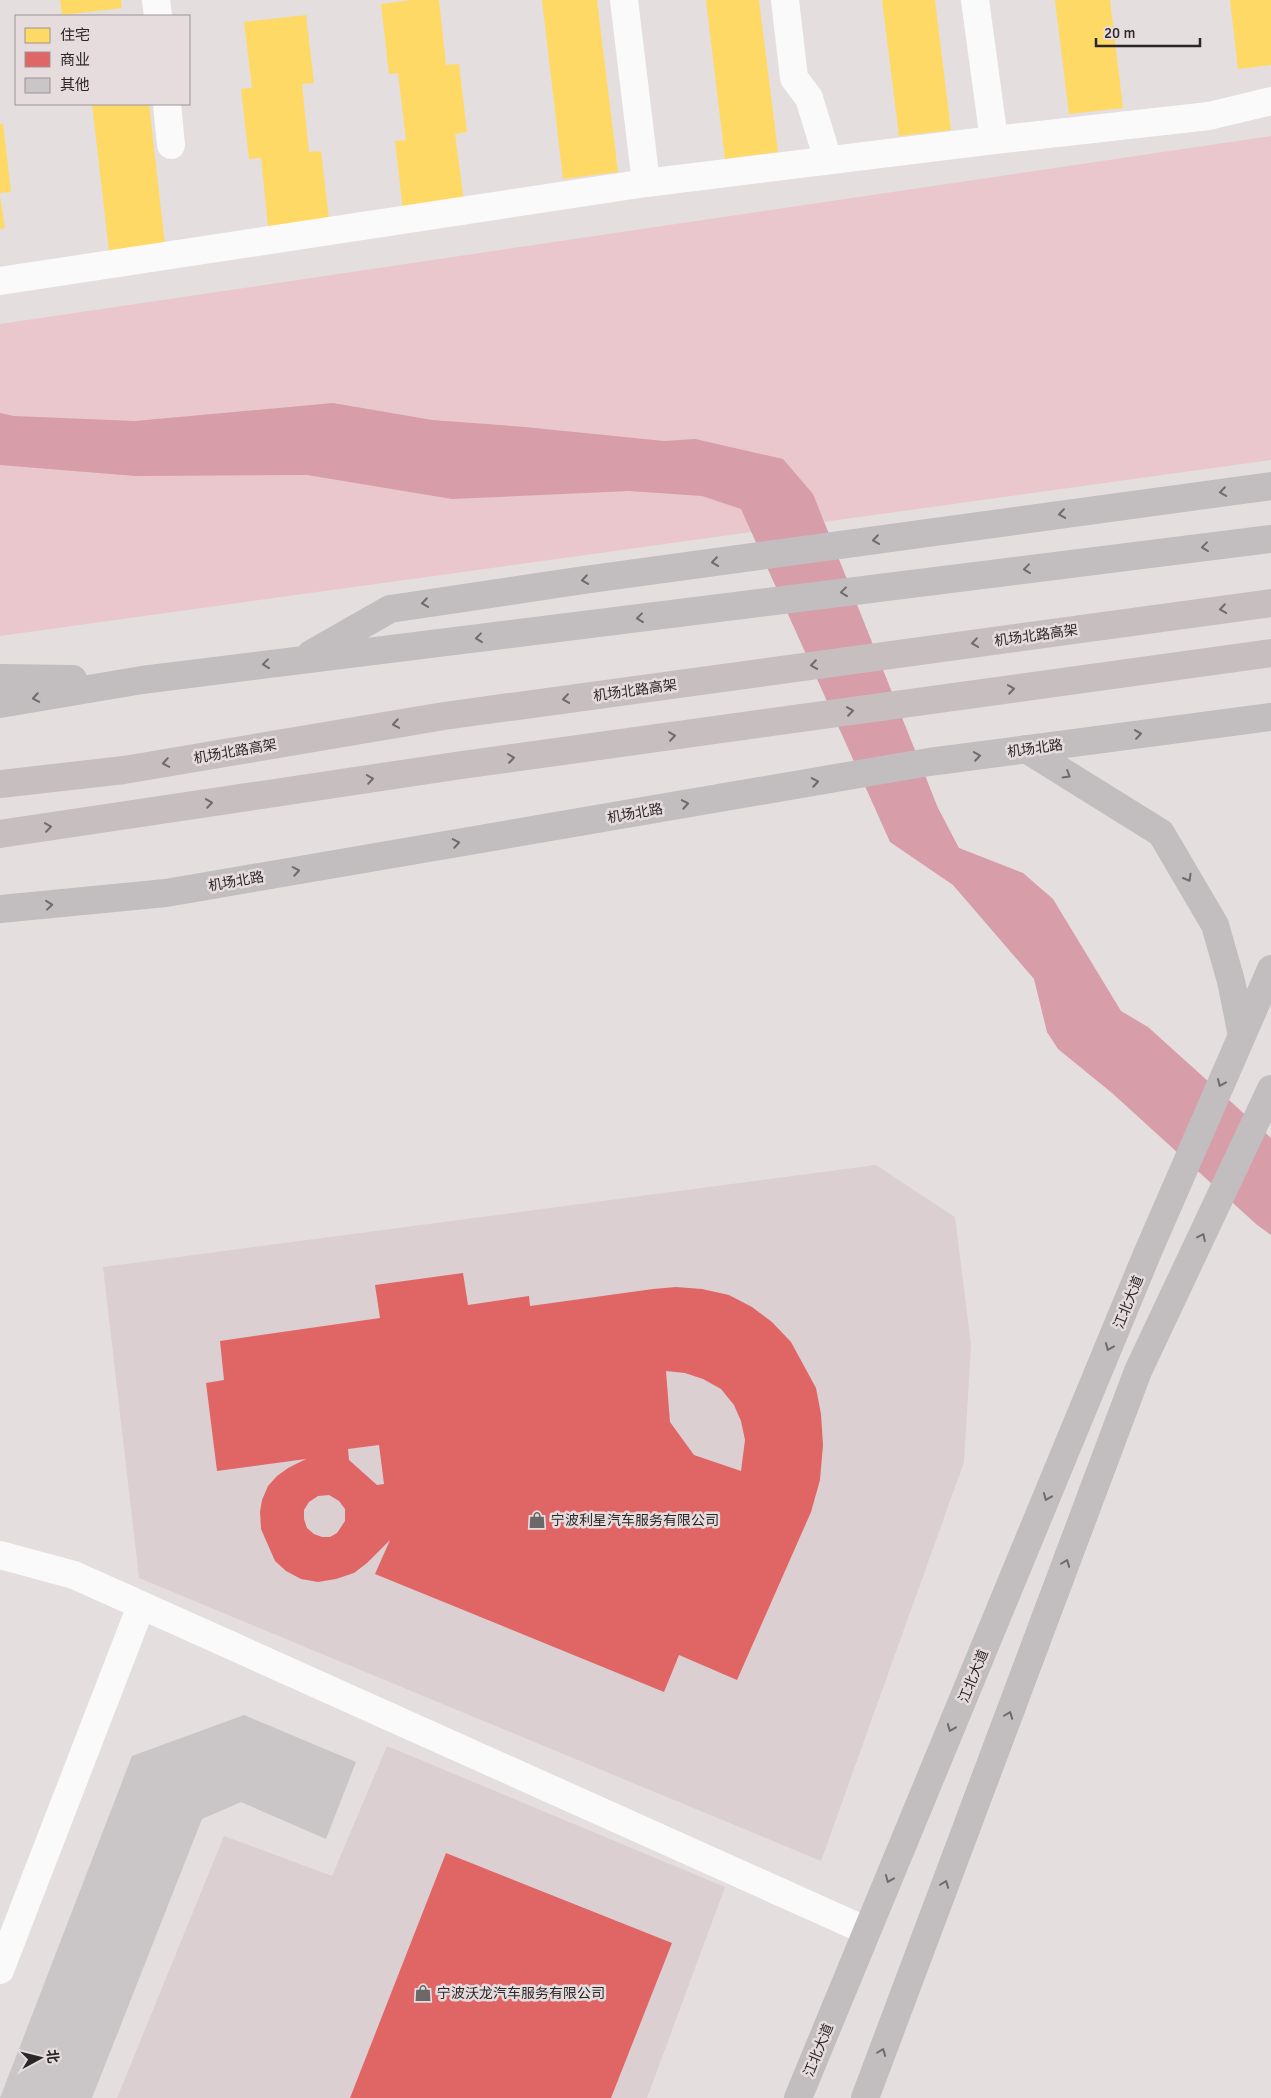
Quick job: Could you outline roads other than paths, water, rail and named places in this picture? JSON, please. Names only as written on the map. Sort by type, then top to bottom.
[{"type":"highway","name":"机场北路高架","points":[[0,784],[124,770],[444,716],[1271,603]]},
{"type":"highway","points":[[0,834],[462,765],[1271,653]]},
{"type":"main road","points":[[300,660],[390,609],[668,568],[1271,486]]},
{"type":"main road","points":[[0,704],[142,680],[1271,539]]},
{"type":"main road","points":[[0,678],[142,680]]},
{"type":"main road","name":"机场北路","points":[[0,909],[166,893],[929,762],[1271,717]]},
{"type":"main road","points":[[1026,750],[1162,833],[1215,924],[1231,981],[1242,1037]]},
{"type":"main road","points":[[1242,1037],[1271,969]]},
{"type":"main road","name":"江北大道","points":[[798,2098],[1147,1254],[1242,1037]]},
{"type":"main road","points":[[865,2098],[1138,1371],[1271,1089]]},
{"type":"street","points":[[156,0],[158,15]]},
{"type":"street","points":[[624,0],[646,184]]},
{"type":"street","points":[[785,0],[794,78],[810,98],[828,160]]},
{"type":"street","points":[[975,0],[994,140]]},
{"type":"street","points":[[0,281],[646,184],[828,160],[1209,116],[1271,101]]},
{"type":"street","points":[[167,105],[171,145]]},
{"type":"street","points":[[0,1555],[74,1575],[867,1931]]},
{"type":"street","points":[[0,1970],[141,1606]]},
{"type":"place","name":"宁波利星汽车服务有限公司","points":[[537,1520]]},
{"type":"place","name":"宁波沃龙汽车服务有限公司","points":[[423,1993]]}]
